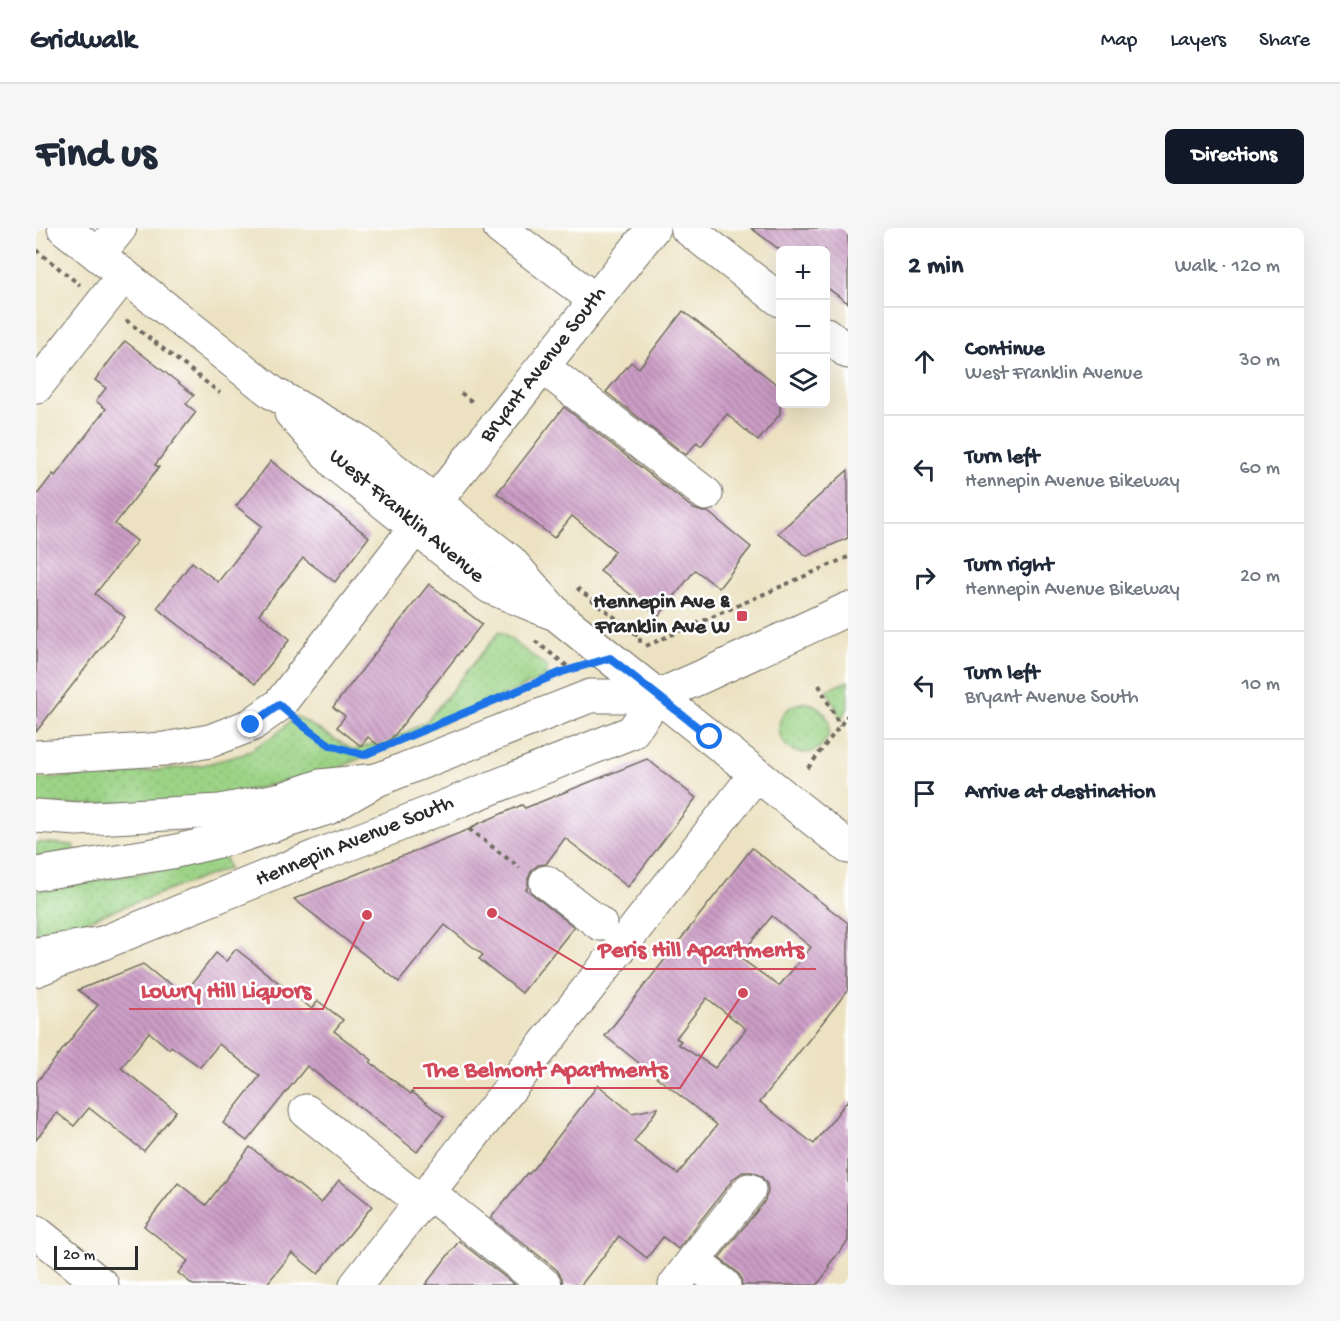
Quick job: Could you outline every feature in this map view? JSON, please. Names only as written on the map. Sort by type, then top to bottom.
[{"type":"main road","name":"West Franklin Avenue","points":[[64,228],[273,393],[357,441],[510,561],[557,615],[848,847]]},
{"type":"main road","points":[[98,255],[120,228]]},
{"type":"main road","points":[[500,228],[596,300]]},
{"type":"main road","name":"Bryant Avenue South","points":[[435,502],[653,228]]},
{"type":"main road","points":[[687,228],[776,297]]},
{"type":"main road","points":[[36,387],[124,275]]},
{"type":"main road","points":[[830,338],[848,352]]},
{"type":"main road","points":[[543,367],[706,494]]},
{"type":"main road","name":"West Franklin Avenue","points":[[273,393],[339,467],[490,587],[557,615]]},
{"type":"main road","points":[[36,757],[164,748],[210,741],[251,725],[279,705],[416,527]]},
{"type":"main road","name":"Hennepin Avenue South","points":[[36,874],[172,852],[236,837],[328,807],[377,780],[591,696],[658,696],[848,609]]},
{"type":"main road","name":"Hennepin Avenue South","points":[[36,970],[632,732],[658,696]]},
{"type":"main road","points":[[356,1285],[756,774]]},
{"type":"main road","points":[[36,816],[77,819],[220,811],[282,799],[320,786],[377,780]]},
{"type":"main road","points":[[546,882],[600,924]]},
{"type":"main road","points":[[36,954],[103,944]]},
{"type":"main road","points":[[306,1111],[545,1285]]},
{"type":"main road","points":[[724,1285],[684,1273],[749,1190]]},
{"type":"main road","points":[[36,1232],[102,1285]]},
{"type":"path","points":[[36,250],[80,284]]},
{"type":"path","points":[[129,322],[226,398]]},
{"type":"path","points":[[461,393],[478,406]]},
{"type":"path","points":[[562,672],[640,649],[848,557]]},
{"type":"path","points":[[819,685],[840,726]]},
{"type":"path","points":[[279,705],[330,745],[353,752]]},
{"type":"path","points":[[808,768],[848,715]]},
{"type":"path","points":[[466,826],[537,880],[546,882]]},
{"type":"green space","points":[[500,631],[547,667],[546,677],[336,769],[206,801],[36,806],[36,779],[121,774],[203,765],[244,754],[274,736],[296,716],[353,750],[399,736],[427,721]]},
{"type":"green space","points":[[848,681],[848,708],[841,719],[827,690]]},
{"type":"green space","points":[[809,703],[822,710],[828,718],[828,738],[822,746],[814,752],[799,753],[786,746],[780,738],[779,723],[786,710],[794,704]]},
{"type":"green space","points":[[36,842],[74,845],[76,851],[36,857]]},
{"type":"green space","points":[[224,855],[229,868],[36,937],[36,891],[170,868]]},
{"type":"building","points":[[751,228],[848,228],[848,303],[830,290],[830,246],[776,247]]},
{"type":"building","points":[[683,311],[776,384],[776,408],[780,408],[780,414],[758,441],[727,414],[701,446],[697,442],[686,455],[606,392],[631,362],[639,368]]},
{"type":"building","points":[[125,341],[194,395],[186,404],[196,412],[155,465],[159,467],[115,524],[137,541],[95,594],[125,617],[36,732],[36,496],[53,474],[55,476],[106,409],[96,401],[106,388],[95,380]]},
{"type":"building","points":[[564,407],[694,509],[708,512],[751,547],[719,588],[695,570],[659,616],[600,571],[615,551],[572,516],[554,538],[497,493]]},
{"type":"building","points":[[271,461],[369,537],[335,582],[303,558],[259,614],[290,639],[255,684],[157,608],[192,562],[218,582],[262,526],[236,506]]},
{"type":"building","points":[[848,470],[848,538],[807,556],[778,533]]},
{"type":"building","points":[[429,584],[482,624],[389,742],[378,745],[368,737],[361,746],[337,727],[345,716],[333,707]]},
{"type":"building","points":[[647,759],[696,798],[628,887],[565,838],[546,864],[538,865],[532,870],[526,889],[574,927],[522,993],[479,959],[483,955],[445,925],[399,982],[294,899],[475,827],[473,826],[522,805],[525,808]]},
{"type":"building","points":[[752,848],[848,923],[848,990],[760,1102],[814,1144],[848,1100],[848,1241],[828,1266],[830,1268],[817,1285],[742,1285],[741,1277],[736,1271],[719,1258],[764,1202],[768,1192],[767,1184],[761,1176],[752,1172],[743,1172],[734,1178],[678,1249],[663,1237],[647,1258],[619,1236],[581,1285],[563,1285],[557,1270],[491,1218],[527,1173],[529,1174],[598,1085],[632,1113],[658,1108],[634,1142],[678,1174],[717,1125],[605,1036]],"holes":[[[772,916],[811,947],[779,986],[739,957]],[[707,998],[746,1029],[715,1068],[678,1044],[681,1041],[676,1038]]]},
{"type":"building","points":[[236,949],[312,1009],[318,1001],[343,1020],[334,1031],[372,1060],[370,1062],[444,1117],[417,1152],[307,1066],[247,1141],[223,1123],[260,1076],[219,1044],[200,1067],[171,1046],[169,1049],[149,1032],[121,1068],[176,1111],[144,1151],[89,1108],[74,1126],[57,1113],[36,1140],[36,1083],[98,1005],[78,990],[143,964],[184,994],[216,953],[226,961]]},
{"type":"building","points":[[250,1147],[321,1203],[339,1180],[372,1206],[318,1274],[292,1253],[266,1285],[193,1285],[178,1273],[188,1261],[144,1226],[178,1183],[206,1205]]},
{"type":"building","points":[[459,1241],[515,1285],[425,1285]]},
{"type":"place","name":"Hennepin Ave & Franklin Ave W","points":[[742,616]]},
{"type":"place","name":"Peris Hill Apartments","points":[[492,913]]},
{"type":"place","name":"Lowry Hill Liquors","points":[[367,915]]},
{"type":"place","name":"The Belmont Apartments","points":[[743,993]]},
{"type":"route","points":[[251,725],[279,705],[330,745],[364,755],[562,672],[610,658],[710,737]]}]
